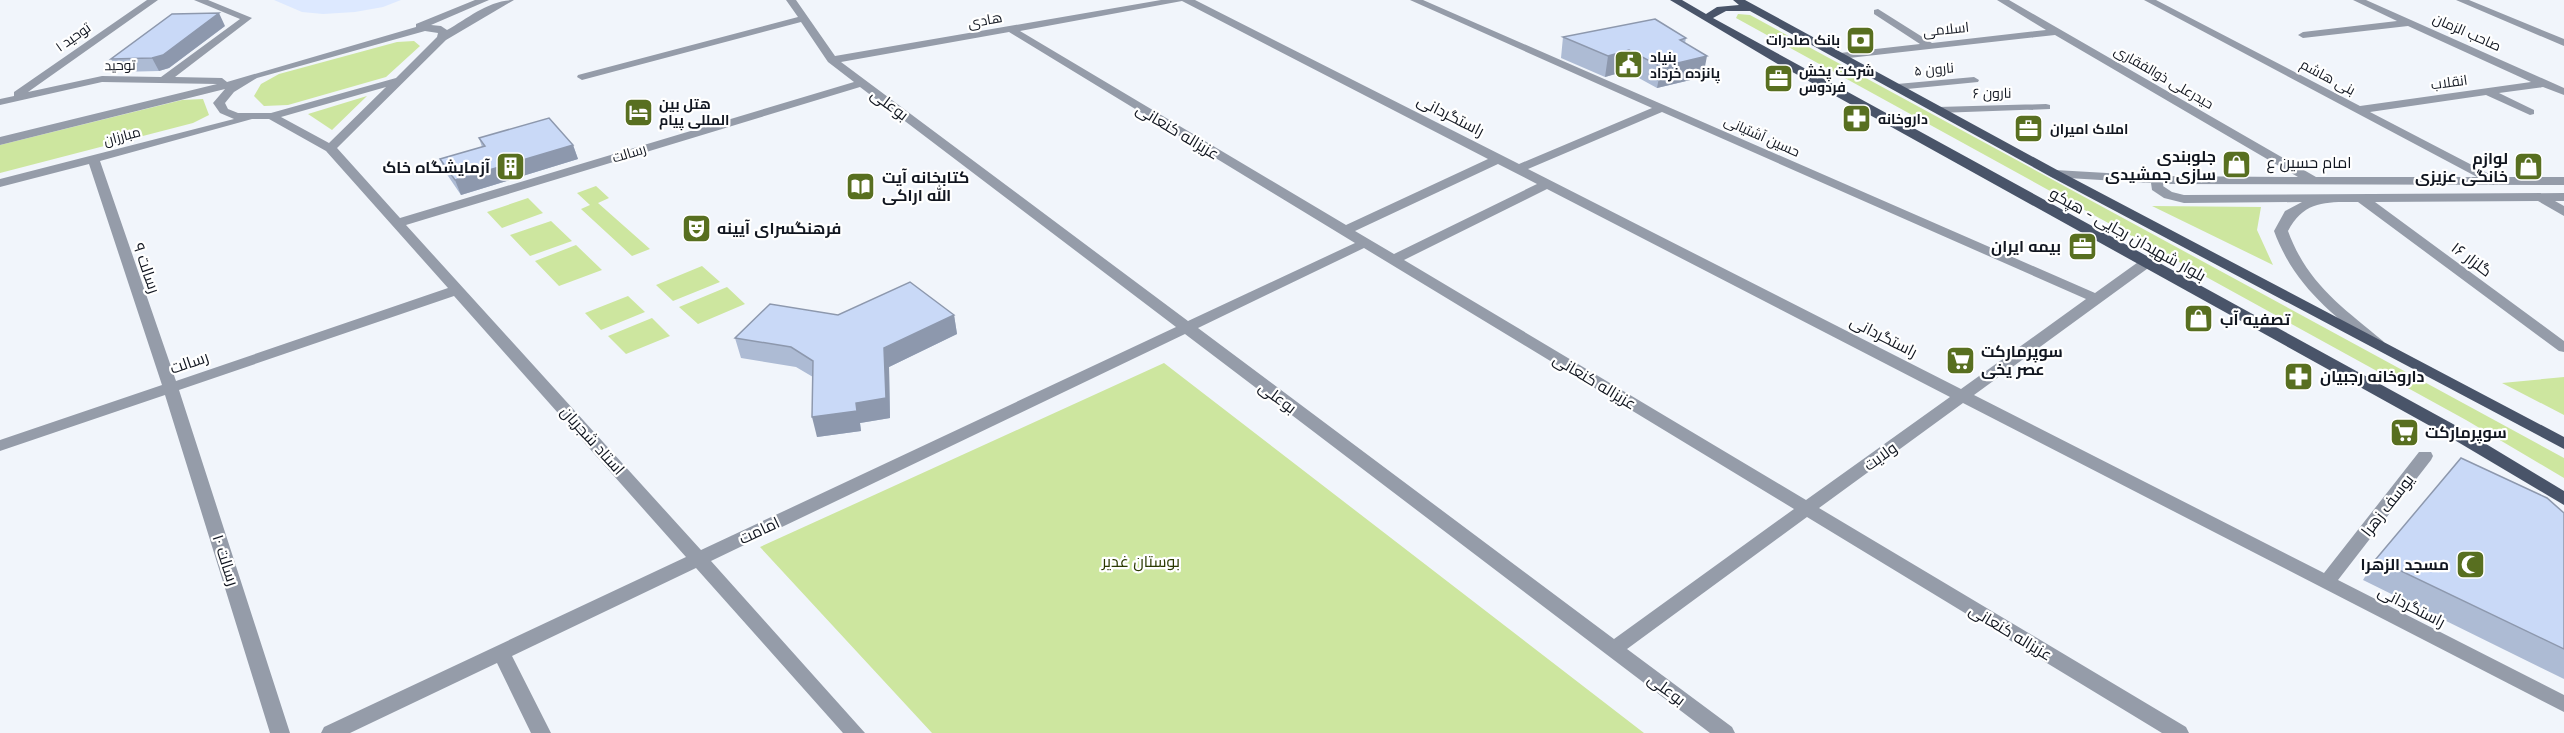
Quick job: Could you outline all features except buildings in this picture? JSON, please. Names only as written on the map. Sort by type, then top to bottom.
[{"type":"main road","name":"بلوار شهیدان رجایی - هپکو","points":[[1675,0],[2447,428],[2564,499]]},
{"type":"main road","name":"بلوار شهیدان رجایی - هپکو","points":[[1737,0],[2055,174],[2564,444]]},
{"type":"main road","points":[[1707,19],[1711,13],[1719,9],[1753,8]]},
{"type":"street","name":"توحید ۱","points":[[5,100],[153,0]]},
{"type":"street","points":[[164,80],[247,18],[199,0]]},
{"type":"street","points":[[400,80],[271,116],[236,117],[224,111],[219,103],[242,81],[407,32],[484,0]]},
{"type":"street","points":[[330,148],[442,38],[494,6],[509,0]]},
{"type":"street","name":"بوعلی","points":[[791,0],[832,60],[861,83],[1725,733]]},
{"type":"street","name":"هادی","points":[[832,60],[1178,0]]},
{"type":"street","name":"راستگردانی","points":[[1187,0],[2564,704]]},
{"type":"street","name":"حسین آشتیانی","points":[[1415,0],[2097,299]]},
{"type":"street","name":"حیدرعلی ذوالفقاری","points":[[2002,0],[2311,179]]},
{"type":"street","name":"بنی هاشم","points":[[2149,0],[2492,181]]},
{"type":"street","name":"صاحب الزمان","points":[[2358,0],[2562,90]]},
{"type":"street","points":[[2461,0],[2564,43]]},
{"type":"street","points":[[1878,12],[1930,46]]},
{"type":"street","points":[[582,77],[802,19]]},
{"type":"street","points":[[2303,35],[2410,23]]},
{"type":"street","points":[[407,32],[437,28],[443,32],[442,38]]},
{"type":"street","name":"عزیزاله کنعانی","points":[[1010,29],[2179,733]]},
{"type":"street","name":"اسلامی","points":[[1840,56],[2056,32]]},
{"type":"street","name":"توحید","points":[[5,100],[102,79],[242,81]]},
{"type":"street","name":"نارون ۵","points":[[1897,87],[1974,80]]},
{"type":"street","name":"مبارزان","points":[[0,141],[242,81]]},
{"type":"street","name":"رسالت","points":[[398,223],[861,83]]},
{"type":"street","name":"انقلاب","points":[[2358,110],[2544,83]]},
{"type":"street","points":[[2487,92],[2530,112]]},
{"type":"street","name":"نارون ۶","points":[[1938,110],[2046,107]]},
{"type":"street","points":[[1518,170],[1662,108]]},
{"type":"street","name":"استاد شجریان","points":[[271,116],[330,148],[855,733]]},
{"type":"street","name":"مبارزان","points":[[0,183],[252,117]]},
{"type":"street","name":"رسالت ۹","points":[[93,159],[171,388]]},
{"type":"street","points":[[1345,231],[1498,159]]},
{"type":"street","name":"امام حسین ع","points":[[2055,174],[2159,180],[2564,181]]},
{"type":"street","points":[[2159,180],[2156,187],[2160,191],[2184,199],[2322,196],[2564,197]]},
{"type":"street","points":[[1393,260],[1547,184]]},
{"type":"street","points":[[2322,196],[2290,214],[2281,231],[2288,253],[2307,283],[2387,352]]},
{"type":"street","name":"گلزار ۱۶","points":[[2360,197],[2564,348]]},
{"type":"street","points":[[2540,197],[2564,212]]},
{"type":"street","name":"امامت","points":[[331,733],[1365,243]]},
{"type":"street","name":"ولایت","points":[[1613,649],[2146,263]]},
{"type":"street","name":"رسالت","points":[[0,446],[457,290]]},
{"type":"street","name":"رسالت ۱۰","points":[[171,388],[280,733]]},
{"type":"street","name":"یوسف زهرا","points":[[2326,583],[2425,456]]},
{"type":"street","points":[[501,652],[541,733]]},
{"type":"shaded area","points":[[274,0],[401,0],[383,7],[323,14],[302,12]]},
{"type":"green space","points":[[1738,14],[1750,15],[2564,458],[2564,478],[2466,420],[1736,18]]},
{"type":"green space","points":[[414,41],[420,46],[386,77],[288,105],[264,106],[254,96],[261,84],[279,74],[397,42]]},
{"type":"green space","points":[[367,96],[332,130],[308,114]]},
{"type":"green space","points":[[203,99],[209,115],[193,123],[0,173],[0,145],[182,100]]},
{"type":"green space","points":[[596,186],[609,198],[598,203],[650,249],[632,256],[581,209],[590,205],[577,193]]},
{"type":"green space","points":[[528,198],[543,213],[502,228],[487,212]]},
{"type":"green space","points":[[2152,206],[2261,207],[2257,230],[2273,265]]},
{"type":"green space","points":[[551,221],[572,241],[530,256],[510,235]]},
{"type":"green space","points":[[576,245],[602,270],[559,286],[535,261]]},
{"type":"green space","points":[[702,266],[720,282],[673,301],[656,285]]},
{"type":"green space","points":[[727,287],[745,304],[698,324],[679,307]]},
{"type":"green space","points":[[628,296],[645,312],[601,330],[585,313]]},
{"type":"green space","points":[[652,318],[670,336],[626,354],[608,336]]},
{"type":"green space","name":"بوستان غدیر","points":[[1164,363],[1644,733],[932,733],[760,547]]},
{"type":"green space","points":[[2564,377],[2564,415],[2502,383]]},
{"type":"place","name":"بانک صادرات","points":[[1861,40]]},
{"type":"place","name":"بنیاد پانزده خرداد","points":[[1629,65]]},
{"type":"place","name":"شرکت پخش فردوس","points":[[1778,79]]},
{"type":"place","name":"هتل بین المللی پیام","points":[[638,112]]},
{"type":"place","name":"داروخانه","points":[[1857,119]]},
{"type":"place","name":"املاک امیران","points":[[2029,129]]},
{"type":"place","name":"جلوبندی سازی جمشیدی","points":[[2237,165]]},
{"type":"place","name":"آزمایشگاه خاک","points":[[511,167]]},
{"type":"place","name":"لوازم خانگی عزیزی","points":[[2529,167]]},
{"type":"place","name":"کتابخانه آیت الله اراکی","points":[[861,186]]},
{"type":"place","name":"فرهنگسرای آیینه","points":[[696,228]]},
{"type":"place","name":"بیمه ایران","points":[[2082,246]]},
{"type":"place","name":"تصفیه آب","points":[[2199,319]]},
{"type":"place","name":"سوپرمارکت عصر یخی","points":[[1960,360]]},
{"type":"place","name":"داروخانه رجبیان","points":[[2299,376]]},
{"type":"place","name":"سوپرمارکت","points":[[2404,432]]},
{"type":"place","name":"مسجد الزهرا","points":[[2470,564]]}]
